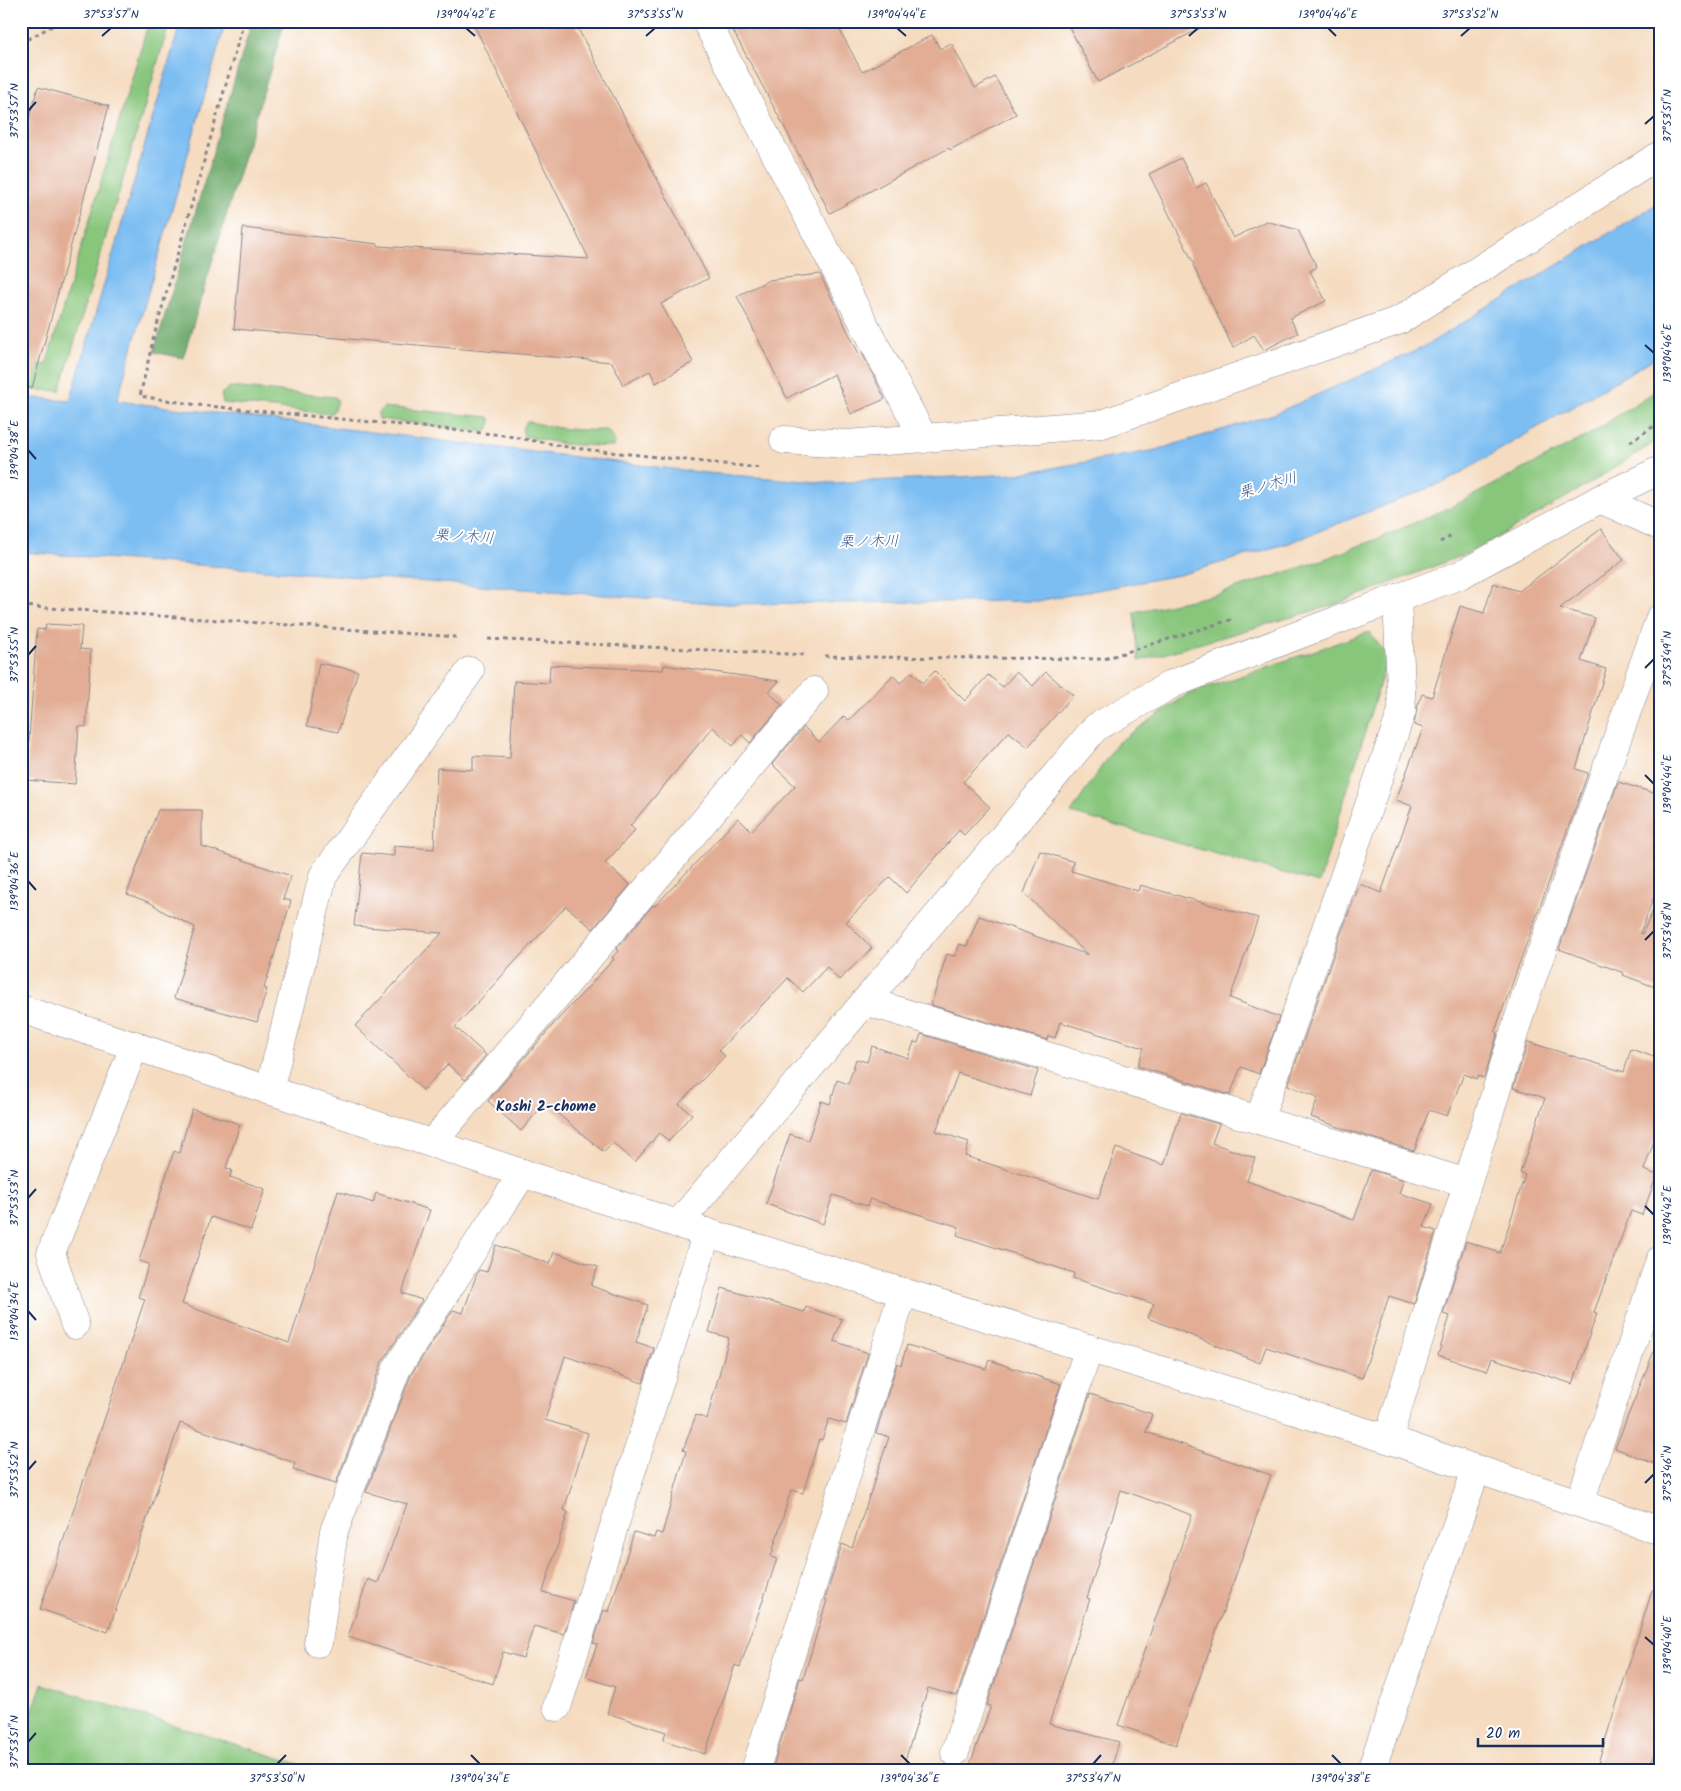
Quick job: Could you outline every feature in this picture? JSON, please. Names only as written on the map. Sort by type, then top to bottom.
[{"type":"street","points":[[706,21],[924,438]]},
{"type":"street","points":[[784,440],[847,444],[1102,424],[1400,320],[1660,155]]},
{"type":"street","points":[[678,1224],[1095,728],[1172,684],[1460,575],[1600,499],[1660,470]]},
{"type":"street","points":[[1600,499],[1660,526]]},
{"type":"street","points":[[1258,1120],[1402,711],[1396,598]]},
{"type":"street","points":[[1388,1439],[1525,998],[1660,618]]},
{"type":"street","points":[[269,1090],[323,876],[470,671]]},
{"type":"street","points":[[432,1143],[814,691]]},
{"type":"street","points":[[866,1001],[1467,1184]]},
{"type":"street","points":[[21,1009],[678,1224],[1388,1439],[1476,1470],[1580,1502],[1660,1531]]},
{"type":"street","points":[[75,1325],[51,1254],[135,1045]]},
{"type":"street","points":[[318,1642],[334,1531],[397,1368],[523,1173]]},
{"type":"street","points":[[558,1706],[707,1232]]},
{"type":"street","points":[[1580,1502],[1660,1260]]},
{"type":"street","points":[[756,1768],[903,1292]]},
{"type":"street","points":[[955,1752],[1089,1348]]},
{"type":"street","points":[[1371,1770],[1476,1470]]},
{"type":"path","points":[[21,43],[61,21]]},
{"type":"path","points":[[244,21],[154,336],[140,396],[198,405],[503,435],[573,448],[763,468]]},
{"type":"path","points":[[1629,442],[1660,422]]},
{"type":"path","points":[[1440,542],[1458,533]]},
{"type":"path","points":[[21,606],[460,637]]},
{"type":"path","points":[[825,656],[1104,659],[1236,618]]},
{"type":"path","points":[[480,639],[815,655]]},
{"type":"green space","points":[[149,21],[170,21],[60,391],[21,389],[21,360],[46,365]]},
{"type":"green space","points":[[252,21],[285,21],[183,358],[154,352]]},
{"type":"green space","points":[[230,387],[335,397],[338,401],[331,414],[223,403],[221,394]]},
{"type":"green space","points":[[1660,388],[1660,439],[1587,485],[1476,550],[1334,605],[1139,661],[1134,612],[1219,594],[1314,563],[1382,537],[1451,507],[1587,436]]},
{"type":"green space","points":[[384,407],[489,417],[491,422],[488,430],[483,432],[379,419],[378,413]]},
{"type":"green space","points":[[527,421],[567,429],[607,430],[615,442],[613,447],[563,444],[524,436],[522,430]]},
{"type":"green space","points":[[1369,632],[1388,656],[1319,883],[1071,813],[1117,743],[1188,694]]},
{"type":"green space","points":[[42,1684],[318,1770],[21,1770],[21,1743]]},
{"type":"water","name":"栗ノ木川","points":[[181,21],[226,21],[117,401],[706,473],[831,483],[1017,474],[1156,450],[1274,414],[1422,348],[1660,202],[1660,355],[1447,481],[1289,543],[1179,575],[1037,601],[727,604],[21,552],[21,397],[70,401]]},
{"type":"building","points":[[472,21],[574,21],[709,278],[661,304],[693,362],[656,383],[650,371],[623,385],[612,362],[234,329],[243,228],[378,244],[378,246],[589,259]]},
{"type":"building","points":[[728,21],[835,21],[862,72],[932,35],[940,49],[951,43],[975,88],[995,77],[1016,114],[830,213]]},
{"type":"building","points":[[1066,21],[1214,21],[1098,82]]},
{"type":"building","points":[[38,87],[109,106],[32,388],[21,387],[21,147]]},
{"type":"building","points":[[1181,158],[1196,188],[1206,183],[1233,238],[1266,221],[1298,230],[1317,267],[1310,271],[1326,301],[1290,318],[1298,333],[1264,350],[1254,335],[1233,348],[1149,174]]},
{"type":"building","points":[[820,274],[859,354],[862,353],[885,399],[851,414],[834,374],[787,398],[737,296],[769,280]]},
{"type":"building","points":[[1601,529],[1624,560],[1560,608],[1595,618],[1581,661],[1606,669],[1576,769],[1588,773],[1495,1031],[1498,1033],[1484,1078],[1478,1076],[1477,1079],[1464,1074],[1447,1116],[1429,1110],[1414,1151],[1311,1117],[1318,1097],[1288,1085],[1360,884],[1381,893],[1412,806],[1396,800],[1423,728],[1414,725],[1417,708],[1422,694],[1432,697],[1460,606],[1484,613],[1493,583],[1519,591]]},
{"type":"building","points":[[46,624],[82,626],[80,649],[91,650],[86,727],[79,726],[75,784],[26,780],[37,629],[45,630]]},
{"type":"building","points":[[319,663],[358,671],[338,732],[307,726]]},
{"type":"building","points":[[550,665],[663,670],[664,665],[779,681],[769,692],[782,705],[750,743],[742,735],[733,746],[713,727],[630,826],[635,830],[605,863],[630,885],[593,929],[566,906],[455,1027],[486,1055],[465,1080],[448,1064],[423,1090],[355,1026],[442,933],[354,926],[362,853],[394,856],[394,846],[434,849],[437,768],[473,770],[473,756],[510,758],[514,681],[549,683]]},
{"type":"building","points":[[935,671],[965,701],[988,675],[1003,687],[1016,672],[1033,686],[1046,672],[1073,695],[1028,747],[1009,732],[963,782],[990,807],[964,835],[959,830],[906,893],[890,877],[846,922],[872,948],[839,980],[827,967],[803,992],[788,978],[719,1050],[725,1056],[679,1104],[692,1114],[669,1141],[659,1133],[635,1162],[613,1143],[604,1152],[545,1103],[521,1131],[488,1101],[552,1026],[614,959],[612,957],[618,951],[616,949],[653,905],[655,906],[738,818],[751,831],[795,786],[772,764],[804,727],[819,742],[844,716],[849,720],[893,675],[900,683],[912,672],[923,683]]},
{"type":"building","points":[[1618,782],[1660,795],[1660,881],[1640,933],[1642,934],[1660,895],[1660,989],[1623,975],[1624,973],[1559,949]]},
{"type":"building","points":[[158,810],[202,810],[202,846],[291,876],[283,899],[291,901],[264,988],[267,989],[257,1022],[174,998],[195,927],[164,912],[151,903],[127,894]]},
{"type":"building","points":[[1040,851],[1074,862],[1071,871],[1138,891],[1140,885],[1258,918],[1230,998],[1279,1017],[1259,1074],[1241,1067],[1230,1095],[1137,1066],[1144,1048],[1060,1022],[1055,1038],[1048,1036],[1047,1040],[931,1005],[947,954],[955,956],[960,944],[967,946],[979,916],[1088,955],[1024,893]]},
{"type":"building","points":[[921,1034],[1038,1070],[1030,1096],[958,1073],[936,1131],[969,1142],[965,1156],[1098,1199],[1116,1148],[1164,1165],[1181,1113],[1219,1124],[1212,1143],[1255,1158],[1247,1181],[1354,1220],[1371,1170],[1404,1180],[1399,1193],[1433,1204],[1424,1227],[1436,1231],[1414,1304],[1389,1296],[1362,1378],[1266,1347],[1260,1363],[1148,1318],[1154,1304],[1073,1278],[1074,1273],[957,1235],[959,1227],[870,1199],[867,1206],[833,1195],[823,1224],[766,1204],[790,1134],[808,1140],[821,1101],[830,1104],[837,1080],[848,1084],[856,1059],[867,1062],[872,1046],[908,1058],[914,1042],[918,1043]]},
{"type":"building","points":[[1528,1042],[1624,1072],[1631,1049],[1660,1059],[1660,1124],[1644,1170],[1657,1175],[1642,1215],[1631,1211],[1594,1312],[1597,1313],[1573,1384],[1492,1358],[1487,1371],[1438,1355],[1450,1316],[1443,1314],[1466,1241],[1500,1253],[1525,1175],[1520,1173],[1545,1098],[1513,1088]]},
{"type":"building","points":[[192,1109],[240,1124],[226,1168],[232,1170],[230,1177],[265,1189],[251,1230],[211,1217],[182,1304],[289,1343],[338,1191],[373,1203],[376,1193],[430,1210],[402,1293],[422,1300],[382,1362],[336,1483],[293,1470],[295,1463],[180,1423],[108,1632],[40,1609],[145,1299],[138,1297],[149,1264],[139,1261],[174,1151],[179,1153]]},
{"type":"building","points":[[496,1245],[550,1264],[554,1252],[598,1267],[591,1286],[648,1305],[636,1342],[654,1348],[643,1383],[565,1356],[545,1420],[588,1433],[564,1510],[568,1512],[543,1592],[574,1601],[564,1634],[534,1626],[523,1658],[503,1652],[493,1684],[348,1637],[368,1579],[378,1583],[407,1504],[366,1492],[411,1375],[453,1310],[463,1313],[477,1273],[479,1270],[487,1272]]},
{"type":"building","points":[[722,1288],[804,1312],[806,1307],[842,1319],[834,1341],[868,1353],[846,1424],[829,1419],[822,1440],[819,1439],[803,1493],[791,1490],[771,1557],[777,1559],[740,1667],[735,1665],[705,1754],[663,1740],[666,1732],[607,1713],[615,1687],[586,1677],[597,1644],[593,1643],[604,1610],[609,1612],[634,1532],[654,1538],[656,1532],[662,1534],[686,1451],[683,1450],[696,1415],[707,1419],[729,1338],[709,1332]]},
{"type":"building","points":[[1658,1341],[1660,1341],[1660,1466],[1615,1448]]},
{"type":"building","points":[[907,1345],[986,1369],[989,1360],[1061,1384],[957,1696],[928,1688],[902,1770],[772,1770],[800,1678],[803,1679],[842,1544],[852,1548],[889,1437],[876,1433],[897,1363],[901,1365]]},
{"type":"building","points":[[1090,1394],[1152,1414],[1146,1432],[1271,1475],[1176,1745],[1118,1725],[1192,1515],[1121,1490],[1087,1598],[1090,1599],[1049,1724],[1119,1742],[1111,1770],[968,1770],[991,1706],[987,1705]]},
{"type":"building","points":[[1652,1591],[1660,1592],[1660,1736],[1649,1770],[1622,1770],[1598,1763]]},
{"type":"district","name":"Koshi 2-chome","points":[[546,1107]]}]
